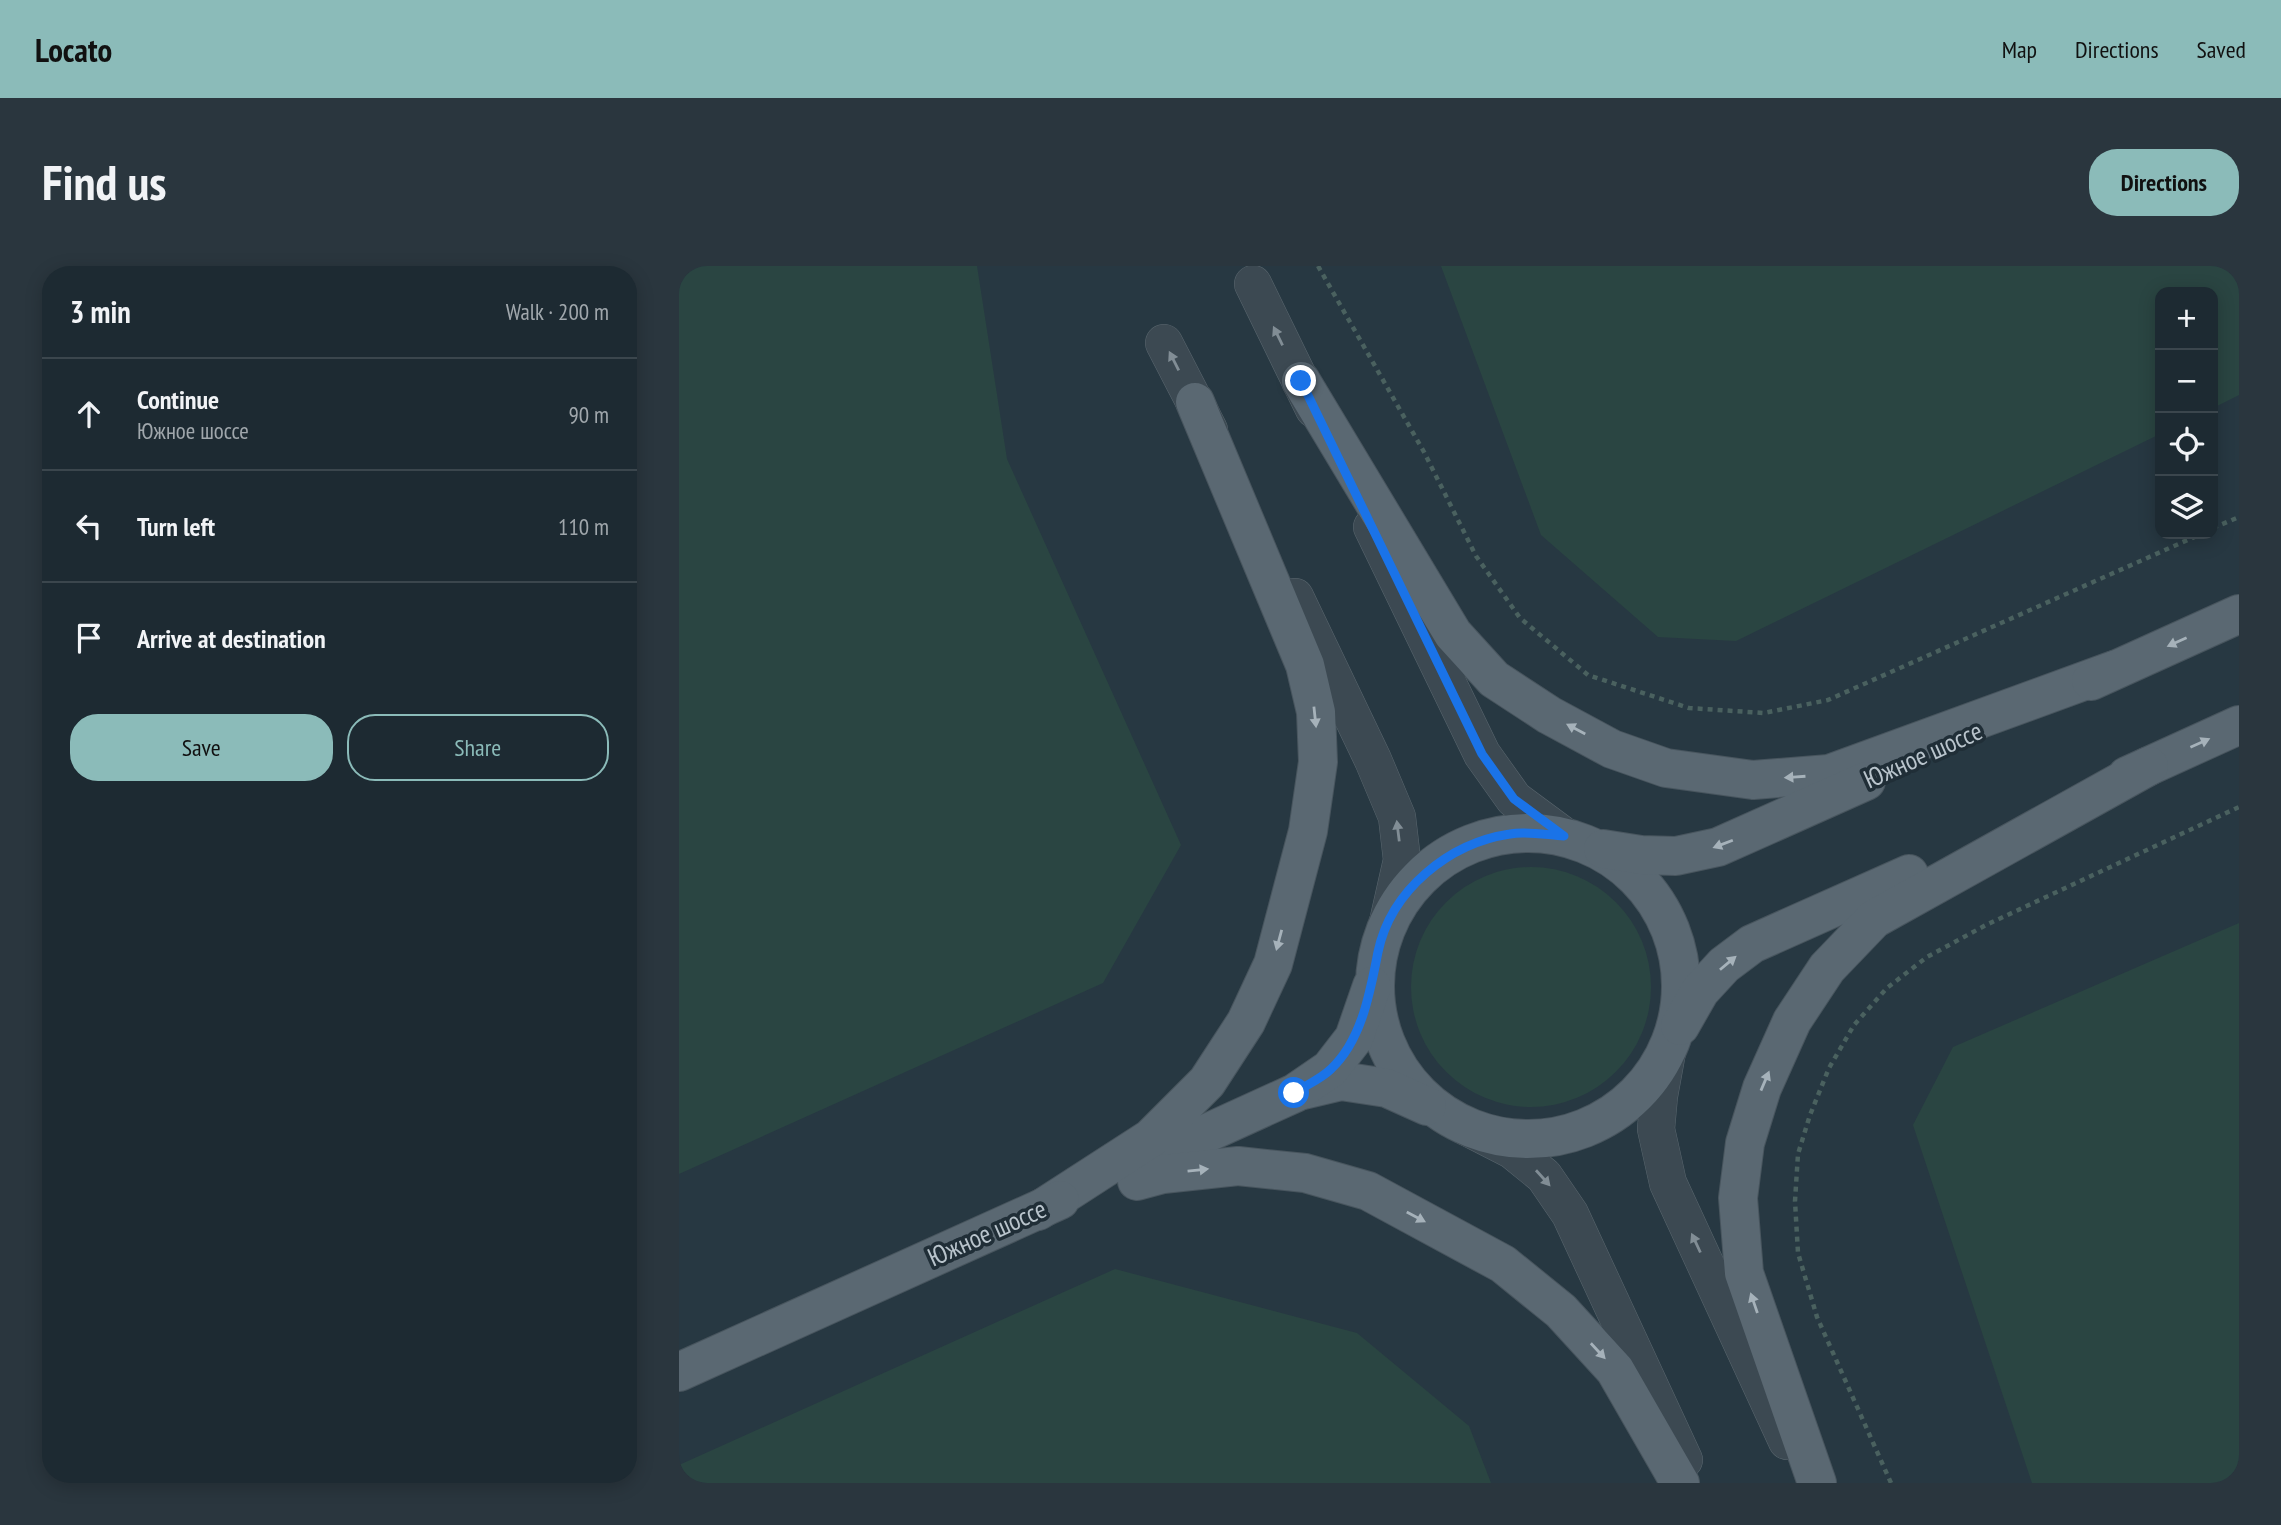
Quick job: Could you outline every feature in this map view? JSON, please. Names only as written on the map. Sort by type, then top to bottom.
[{"type":"main road","points":[[1301,381],[1453,634],[1494,679],[1549,715],[1612,749],[1666,768],[1753,780],[1829,775],[2114,670]]},
{"type":"main road","points":[[1038,1210],[1151,1138],[1207,1082],[1245,1022],[1273,964],[1308,831],[1318,762],[1316,712],[1305,664],[1195,402]]},
{"type":"main road","name":"Южное шоссе","points":[[679,1372],[1294,1093],[1331,1069],[1354,1038],[1374,980],[1379,950],[1388,922],[1418,879],[1461,848],[1511,833],[1581,842],[1641,855],[1676,856],[1718,847],[2239,614]]},
{"type":"main road","name":"Южное шоссе","points":[[1294,1093],[1341,1081],[1387,1088],[1454,1120],[1505,1138],[1544,1139],[1583,1130],[1617,1112],[1646,1085],[1700,991],[1724,965],[1752,944],[2239,726]]},
{"type":"main road","points":[[1817,1483],[1744,1273],[1738,1198],[1745,1143],[1762,1088],[1792,1021],[1827,968],[1874,919],[2149,766]]},
{"type":"main road","name":"Южное шоссе","points":[[1581,842],[1634,874],[1661,908],[1666,919],[1678,949],[1682,993],[1671,1044]]},
{"type":"main road","name":"Южное шоссе","points":[[1374,980],[1378,1018],[1391,1055],[1412,1087],[1454,1120]]},
{"type":"main road","points":[[1038,1210],[1163,1174],[1238,1166],[1305,1172],[1368,1191],[1503,1264],[1561,1311],[1615,1370],[1681,1483]]},
{"type":"street","points":[[1254,285],[1482,754],[1514,799],[1581,842]]},
{"type":"street","points":[[1164,343],[1291,590],[1373,760],[1397,817],[1402,860],[1388,922]]},
{"type":"street","points":[[1671,1044],[1659,1096],[1656,1129],[1668,1183],[1807,1483]]},
{"type":"street","points":[[1454,1120],[1512,1150],[1543,1176],[1570,1214],[1695,1483]]},
{"type":"path","points":[[1318,266],[1424,452],[1476,556],[1520,618],[1588,675],[1689,708],[1764,713],[1828,700],[2190,539]]},
{"type":"path","points":[[2218,526],[2239,517]]},
{"type":"path","points":[[1891,1483],[1817,1317],[1798,1253],[1795,1200],[1798,1154],[1829,1068],[1854,1024],[1887,988],[1927,957],[1986,925],[2239,807]]},
{"type":"green space","points":[[679,266],[977,266],[1007,459],[1181,845],[1103,983],[679,1174]]},
{"type":"green space","points":[[1441,266],[2239,266],[2239,395],[2218,406],[2218,287],[2155,287],[2155,436],[1736,641],[1658,637],[1541,535]]},
{"type":"green space","points":[[1531,867],[1554,869],[1577,876],[1598,887],[1616,902],[1631,920],[1642,941],[1649,964],[1649,1010],[1642,1033],[1631,1054],[1616,1072],[1598,1087],[1577,1098],[1554,1105],[1531,1107],[1508,1105],[1485,1098],[1464,1087],[1446,1072],[1431,1054],[1420,1033],[1413,1010],[1411,987],[1413,964],[1420,941],[1431,920],[1446,902],[1464,887],[1485,876],[1508,869]]},
{"type":"green space","points":[[2239,923],[2239,1483],[2032,1483],[1913,1125],[1953,1047]]},
{"type":"green space","points":[[1115,1269],[1357,1333],[1469,1426],[1491,1483],[679,1483],[679,1465]]},
{"type":"route","points":[[1294,1093],[1331,1069],[1354,1038],[1374,980],[1379,950],[1388,922],[1418,879],[1461,848],[1511,833],[1564,836],[1514,799],[1482,754],[1301,381]]}]
